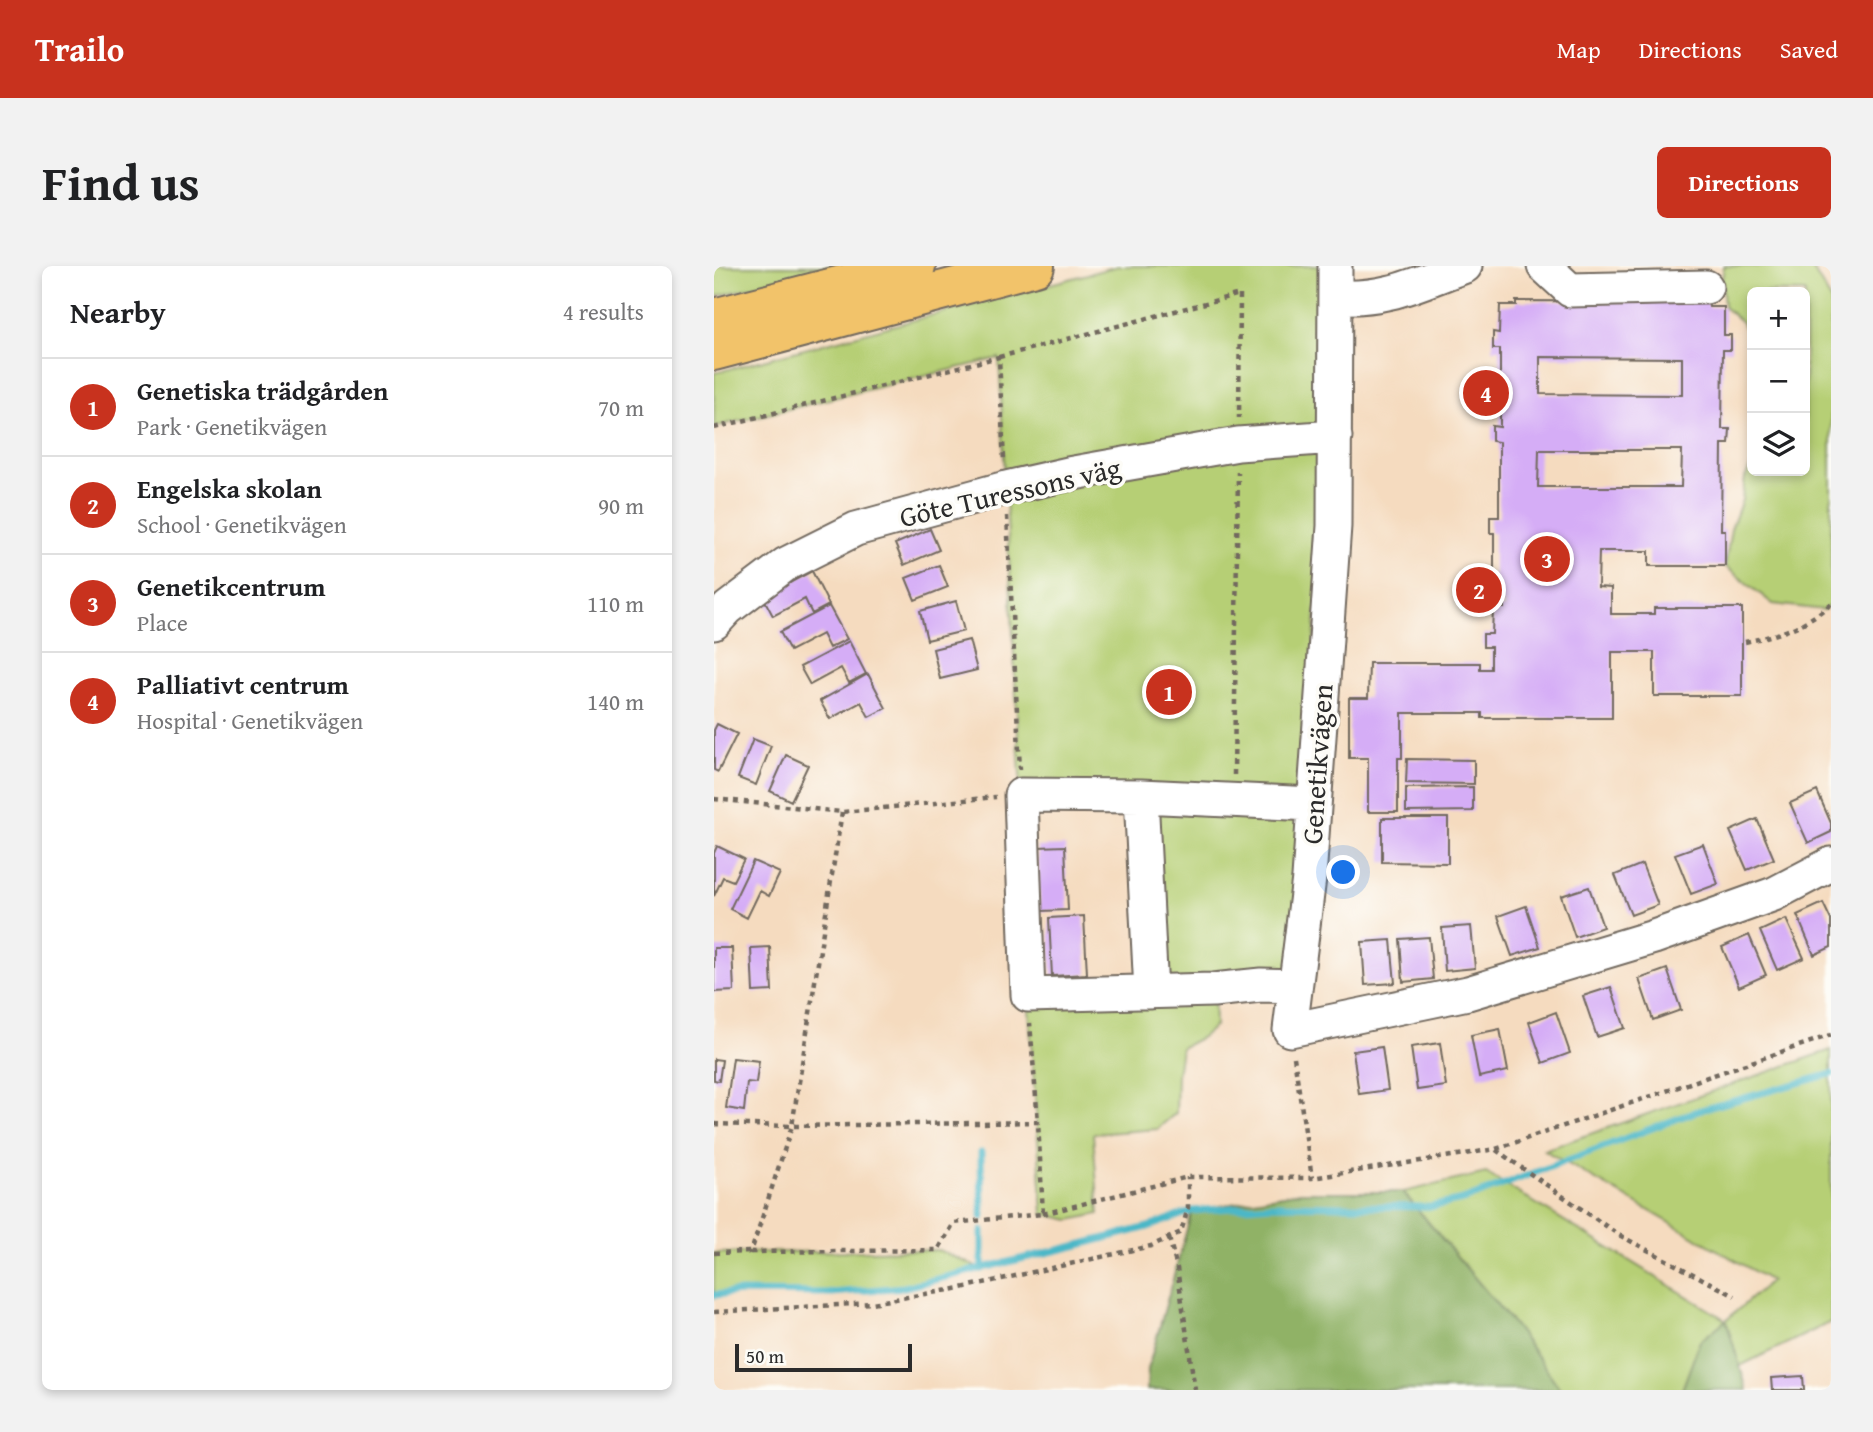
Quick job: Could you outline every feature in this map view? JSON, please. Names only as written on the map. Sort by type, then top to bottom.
[{"type":"main road","points":[[714,318],[916,266]]},
{"type":"main road","points":[[714,351],[1035,266]]},
{"type":"street","points":[[1335,282],[1372,298],[1465,266]]},
{"type":"street","points":[[1544,266],[1570,290],[1706,287]]},
{"type":"street","name":"Genetikvägen","points":[[1290,1030],[1309,878],[1313,804],[1344,526],[1342,451],[1347,389],[1335,282]]},
{"type":"street","name":"Göte Turessons väg","points":[[714,623],[728,608],[786,564],[856,529],[1068,474],[1238,444],[1342,451]]},
{"type":"street","points":[[1295,986],[1028,995],[1021,795],[1141,796],[1313,804]]},
{"type":"street","points":[[1141,796],[1151,992]]},
{"type":"street","points":[[1290,1030],[1468,993],[1654,937],[1774,894],[1831,864]]},
{"type":"path","points":[[1745,642],[1781,634],[1805,624],[1831,604]]},
{"type":"path","points":[[714,799],[842,812],[1021,795]]},
{"type":"path","points":[[751,1252],[792,1126],[842,812]]},
{"type":"path","points":[[1028,995],[1043,1214]]},
{"type":"path","points":[[1290,1030],[1312,1178]]},
{"type":"path","points":[[714,1253],[938,1250],[954,1223],[1043,1214],[1188,1177],[1312,1178],[1496,1149],[1831,1035]]},
{"type":"path","points":[[714,1124],[792,1126],[1038,1122]]},
{"type":"path","points":[[1496,1149],[1619,1235],[1735,1296]]},
{"type":"path","points":[[714,1312],[872,1303],[961,1288],[1151,1246],[1181,1233],[1187,1213],[1188,1177]]},
{"type":"path","points":[[1168,1238],[1177,1268],[1195,1390]]},
{"type":"green space","points":[[714,266],[832,266],[714,297]]},
{"type":"green space","points":[[1118,266],[1335,266],[1295,986],[1214,990],[1215,1026],[1202,1037],[1181,1048],[1176,1113],[1157,1129],[1093,1134],[1099,1214],[1070,1220],[1043,1214],[1028,995],[1151,992],[1141,797],[1021,795],[999,358],[714,427],[714,373]]},
{"type":"green space","points":[[1724,266],[1811,266],[1831,300],[1831,604],[1824,610],[1773,604],[1725,566],[1731,529],[1742,500],[1747,474],[1810,476],[1810,287],[1747,287],[1747,334],[1742,322],[1724,307]]},
{"type":"green space","points":[[1831,1050],[1831,1322],[1740,1366],[1725,1321],[1700,1342],[1682,1390],[1561,1390],[1515,1326],[1403,1192],[1486,1173],[1726,1320],[1771,1281],[1544,1150]]},
{"type":"green space","points":[[1300,1192],[1403,1192],[1515,1326],[1561,1390],[1147,1390],[1148,1369],[1192,1211]]},
{"type":"green space","points":[[938,1250],[982,1269],[904,1287],[832,1293],[741,1292],[714,1295],[714,1253]]},
{"type":"green space","points":[[1726,1320],[1747,1390],[1682,1390],[1700,1341]]},
{"type":"building","points":[[1516,301],[1708,302],[1709,307],[1724,307],[1724,335],[1731,335],[1731,350],[1723,350],[1722,429],[1730,429],[1729,444],[1722,444],[1721,530],[1725,530],[1725,566],[1649,566],[1649,551],[1599,551],[1598,587],[1611,588],[1611,614],[1654,614],[1654,608],[1742,608],[1742,696],[1654,696],[1654,652],[1612,652],[1612,718],[1482,718],[1482,713],[1402,713],[1402,758],[1398,758],[1398,812],[1368,812],[1368,758],[1349,758],[1349,698],[1368,698],[1369,663],[1480,663],[1480,669],[1491,669],[1491,647],[1483,647],[1483,634],[1492,634],[1493,608],[1504,608],[1504,603],[1494,603],[1494,533],[1490,533],[1490,517],[1499,517],[1499,442],[1492,441],[1492,426],[1500,427],[1500,349],[1493,349],[1493,332],[1499,333],[1500,305],[1516,305]],"holes":[[[1540,357],[1682,358],[1682,395],[1540,394]],[[1539,450],[1682,450],[1681,487],[1538,487]]]},
{"type":"building","points":[[930,529],[939,550],[904,565],[895,544]]},
{"type":"building","points":[[939,565],[948,587],[915,600],[906,578]]},
{"type":"building","points":[[812,571],[829,605],[812,614],[805,599],[773,616],[763,597]]},
{"type":"building","points":[[956,601],[964,631],[927,640],[920,611]]},
{"type":"building","points":[[829,606],[847,639],[829,648],[822,634],[790,651],[780,632]]},
{"type":"building","points":[[969,640],[977,670],[940,679],[933,649]]},
{"type":"building","points":[[849,641],[866,674],[849,683],[841,668],[810,685],[800,667]]},
{"type":"building","points":[[868,674],[886,708],[869,717],[861,702],[830,719],[820,701]]},
{"type":"building","points":[[717,724],[737,734],[718,772],[714,770],[714,730]]},
{"type":"building","points":[[753,739],[771,746],[756,785],[738,778]]},
{"type":"building","points":[[786,755],[808,765],[791,801],[770,791]]},
{"type":"building","points":[[1407,759],[1474,760],[1474,784],[1406,783]]},
{"type":"building","points":[[1473,787],[1473,811],[1406,812],[1406,788]]},
{"type":"building","points":[[1817,791],[1831,823],[1831,832],[1808,843],[1790,803]]},
{"type":"building","points":[[1382,818],[1448,818],[1448,863],[1382,862]]},
{"type":"building","points":[[1757,819],[1774,859],[1747,870],[1730,831]]},
{"type":"building","points":[[1703,844],[1718,884],[1691,894],[1675,854]]},
{"type":"building","points":[[717,846],[744,859],[733,881],[723,877],[714,896],[714,853]]},
{"type":"building","points":[[1065,846],[1068,910],[1040,911],[1038,847]]},
{"type":"building","points":[[753,861],[780,873],[769,896],[760,891],[747,918],[730,909]]},
{"type":"building","points":[[1642,864],[1658,905],[1631,915],[1615,875]]},
{"type":"building","points":[[1589,887],[1603,927],[1575,937],[1561,896]]},
{"type":"building","points":[[1823,903],[1831,920],[1831,947],[1814,955],[1797,915]]},
{"type":"building","points":[[1526,906],[1540,947],[1512,956],[1498,916]]},
{"type":"building","points":[[1084,916],[1087,974],[1052,976],[1049,918]]},
{"type":"building","points":[[1786,919],[1804,958],[1777,970],[1760,931]]},
{"type":"building","points":[[1471,926],[1475,968],[1445,971],[1442,928]]},
{"type":"building","points":[[1749,935],[1766,975],[1739,987],[1722,947]]},
{"type":"building","points":[[1429,937],[1433,979],[1403,982],[1400,939]]},
{"type":"building","points":[[1391,940],[1395,983],[1365,985],[1362,942]]},
{"type":"building","points":[[770,947],[772,991],[753,992],[751,948]]},
{"type":"building","points":[[714,948],[732,948],[734,991],[714,992]]},
{"type":"building","points":[[1667,969],[1681,1010],[1653,1020],[1639,979]]},
{"type":"building","points":[[1611,987],[1625,1028],[1597,1037],[1583,996]]},
{"type":"building","points":[[1556,1012],[1570,1053],[1543,1063],[1529,1022]]},
{"type":"building","points":[[1500,1029],[1508,1071],[1479,1077],[1471,1035]]},
{"type":"building","points":[[1440,1043],[1446,1086],[1417,1090],[1411,1047]]},
{"type":"building","points":[[1382,1047],[1388,1090],[1359,1094],[1353,1051]]},
{"type":"building","points":[[733,1058],[759,1061],[756,1083],[747,1082],[744,1111],[726,1108]]},
{"type":"building","points":[[714,1059],[722,1060],[719,1081],[714,1080]]},
{"type":"building","points":[[1803,1376],[1804,1390],[1772,1390],[1771,1378]]},
{"type":"waterway","points":[[714,1295],[741,1292],[832,1293],[904,1287],[1148,1227],[1192,1211],[1272,1205],[1429,1207],[1463,1200],[1700,1110],[1831,1074]]},
{"type":"waterway","points":[[981,1153],[982,1217]]},
{"type":"waterway","points":[[982,1231],[982,1269]]},
{"type":"place","name":"Palliativt centrum","points":[[1486,393]]},
{"type":"place","name":"Genetikcentrum","points":[[1547,559]]},
{"type":"place","name":"Engelska skolan","points":[[1479,590]]},
{"type":"place","name":"Genetiska trädgården","points":[[1169,692]]}]
